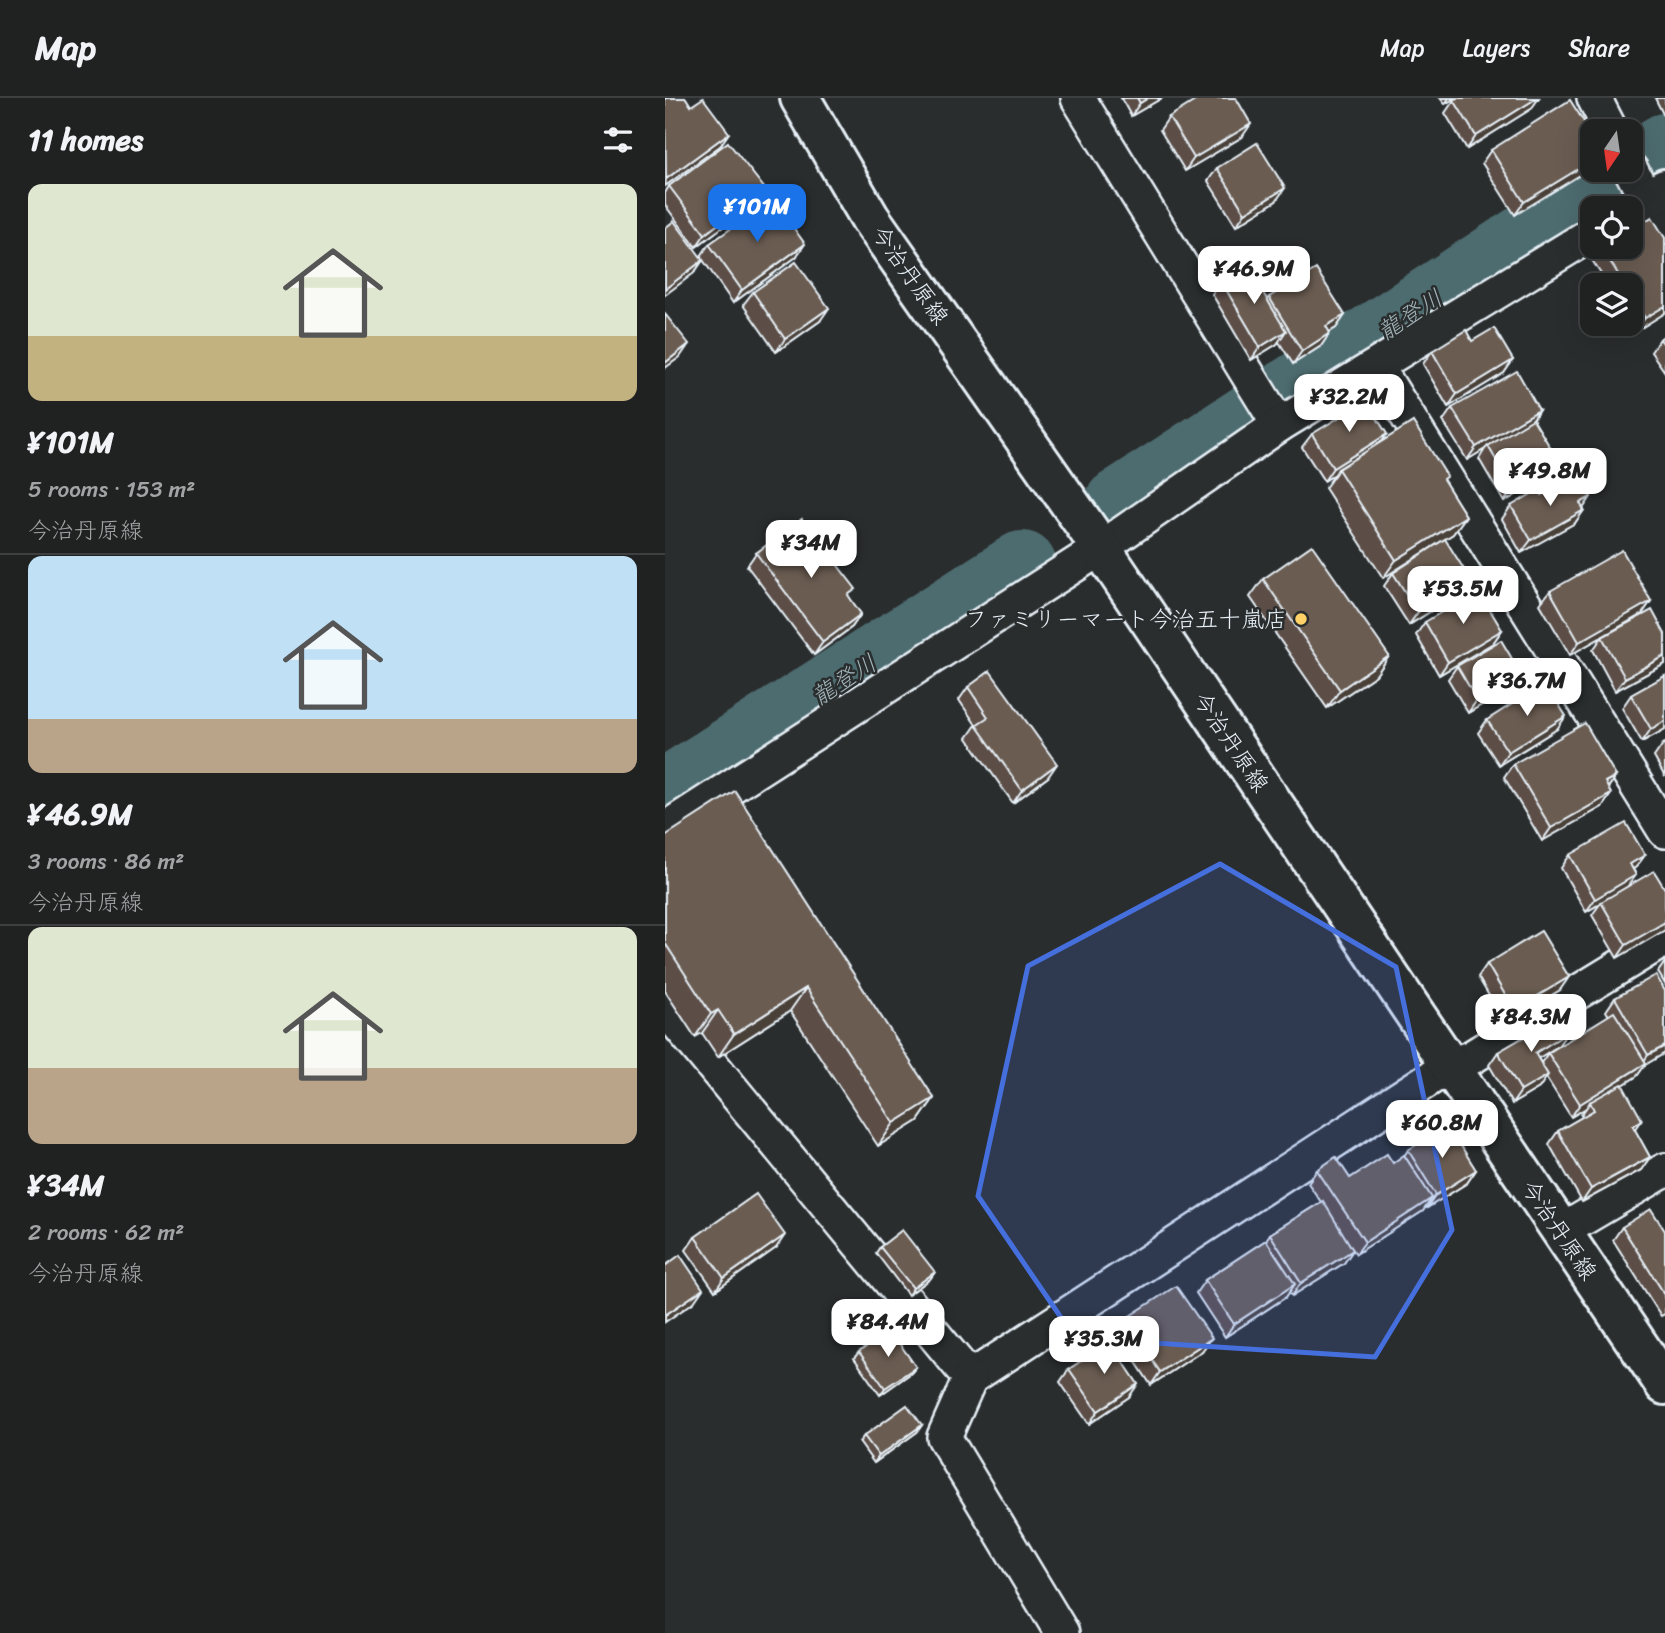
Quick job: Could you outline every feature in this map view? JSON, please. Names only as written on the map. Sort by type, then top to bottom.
[{"type":"main road","name":"今治丹原線","points":[[800,98],[870,218],[1101,548],[1665,1385]]},
{"type":"street","points":[[1077,98],[1279,425]]},
{"type":"street","points":[[1594,98],[1605,119]]},
{"type":"street","points":[[665,829],[1101,548],[1279,425],[1580,241]]},
{"type":"street","points":[[1377,367],[1665,831]]},
{"type":"street","points":[[1062,1633],[944,1437],[970,1378],[1449,1066],[1472,1056],[1665,939]]},
{"type":"street","points":[[665,1008],[970,1378]]},
{"type":"street","points":[[1560,1232],[1665,1170]]},
{"type":"highlighted area","points":[[1220,864],[1396,967],[1452,1230],[1375,1357],[1075,1338],[978,1196],[1028,966]]},
{"type":"building","points":[[665,98],[686,98],[691,106],[703,98],[729,133],[666,179]]},
{"type":"building","points":[[1200,98],[1236,98],[1251,124],[1194,158],[1169,117]]},
{"type":"building","points":[[1537,98],[1476,136],[1454,100]]},
{"type":"building","points":[[1570,100],[1582,119],[1580,119],[1580,168],[1524,202],[1491,150]]},
{"type":"building","points":[[728,142],[765,189],[705,234],[669,186]]},
{"type":"building","points":[[1257,143],[1285,188],[1245,213],[1217,168]]},
{"type":"building","points":[[773,199],[805,244],[742,290],[709,244]]},
{"type":"building","points":[[1652,217],[1665,238],[1665,306],[1645,318],[1643,273],[1617,273],[1609,259],[1643,259],[1643,223]]},
{"type":"building","points":[[674,221],[703,260],[665,289],[665,228]]},
{"type":"building","points":[[796,262],[829,308],[785,339],[753,292]]},
{"type":"building","points":[[1247,266],[1286,331],[1260,347],[1221,281]]},
{"type":"building","points":[[1316,269],[1345,315],[1326,326],[1330,333],[1302,351],[1269,297]]},
{"type":"building","points":[[665,314],[689,344],[665,363]]},
{"type":"building","points":[[1494,328],[1513,360],[1457,394],[1432,351],[1466,330],[1472,341]]},
{"type":"building","points":[[1517,371],[1539,410],[1476,447],[1452,408]]},
{"type":"building","points":[[1366,401],[1387,434],[1333,468],[1312,434]]},
{"type":"building","points":[[1533,419],[1559,462],[1513,489],[1488,446]]},
{"type":"building","points":[[1413,422],[1447,476],[1443,479],[1466,516],[1396,560],[1338,469]]},
{"type":"building","points":[[1565,482],[1569,490],[1582,483],[1591,497],[1580,503],[1584,510],[1531,540],[1511,506],[1538,490],[1542,495]]},
{"type":"building","points":[[802,519],[856,589],[848,595],[861,614],[823,642],[756,553]]},
{"type":"building","points":[[1445,539],[1470,579],[1418,612],[1393,573]]},
{"type":"building","points":[[1312,545],[1389,656],[1340,690],[1263,579]]},
{"type":"building","points":[[1622,550],[1651,601],[1579,642],[1550,591]]},
{"type":"building","points":[[1478,590],[1502,630],[1448,662],[1425,622]]},
{"type":"building","points":[[1652,610],[1665,634],[1665,656],[1625,678],[1602,637]]},
{"type":"building","points":[[1501,640],[1521,674],[1477,700],[1457,666]]},
{"type":"building","points":[[990,671],[1057,764],[1022,790],[976,725],[988,717],[968,687]]},
{"type":"building","points":[[1665,676],[1665,721],[1651,729],[1631,695]]},
{"type":"building","points":[[1545,683],[1566,716],[1508,752],[1487,720]]},
{"type":"building","points":[[1585,723],[1616,776],[1605,782],[1611,794],[1551,828],[1513,764]]},
{"type":"building","points":[[735,791],[934,1098],[894,1123],[806,988],[734,1034],[718,1010],[711,1014],[665,943],[665,836]]},
{"type":"building","points":[[1626,823],[1645,855],[1630,864],[1636,875],[1595,899],[1570,855]]},
{"type":"building","points":[[1654,871],[1665,889],[1665,922],[1626,945],[1601,902]]},
{"type":"building","points":[[1541,931],[1569,977],[1514,1010],[1487,964]]},
{"type":"building","points":[[1656,975],[1665,991],[1665,1046],[1648,1055],[1615,998]]},
{"type":"building","points":[[1614,1012],[1646,1063],[1580,1104],[1548,1053]]},
{"type":"building","points":[[1558,1017],[1567,1033],[1535,1053],[1548,1075],[1521,1091],[1498,1052]]},
{"type":"building","points":[[1622,1084],[1642,1120],[1633,1126],[1650,1157],[1591,1189],[1558,1131],[1594,1110],[1590,1102]]},
{"type":"building","points":[[1448,1125],[1476,1170],[1436,1195],[1408,1150]]},
{"type":"building","points":[[1387,1154],[1393,1163],[1404,1155],[1432,1198],[1365,1242],[1317,1170],[1336,1157],[1350,1178]]},
{"type":"building","points":[[756,1194],[785,1235],[724,1278],[695,1237]]},
{"type":"building","points":[[1323,1201],[1353,1250],[1301,1283],[1270,1234]]},
{"type":"building","points":[[1651,1209],[1665,1231],[1665,1295],[1622,1227]]},
{"type":"building","points":[[902,1230],[935,1272],[913,1288],[880,1247]]},
{"type":"building","points":[[1266,1240],[1295,1284],[1234,1324],[1205,1280]]},
{"type":"building","points":[[680,1255],[703,1289],[665,1315],[665,1266]]},
{"type":"building","points":[[1176,1286],[1212,1338],[1160,1372],[1125,1319]]},
{"type":"building","points":[[890,1330],[916,1367],[885,1388],[859,1352]]},
{"type":"building","points":[[1110,1342],[1138,1384],[1098,1411],[1069,1369]]},
{"type":"building","points":[[907,1405],[922,1425],[879,1456],[864,1436]]},
{"type":"waterway","name":"龍登川","points":[[1119,504],[1665,148]]},
{"type":"waterway","name":"龍登川","points":[[665,794],[1022,566]]},
{"type":"place","name":"ファミリーマート今治五十嵐店","points":[[1301,619]]}]
